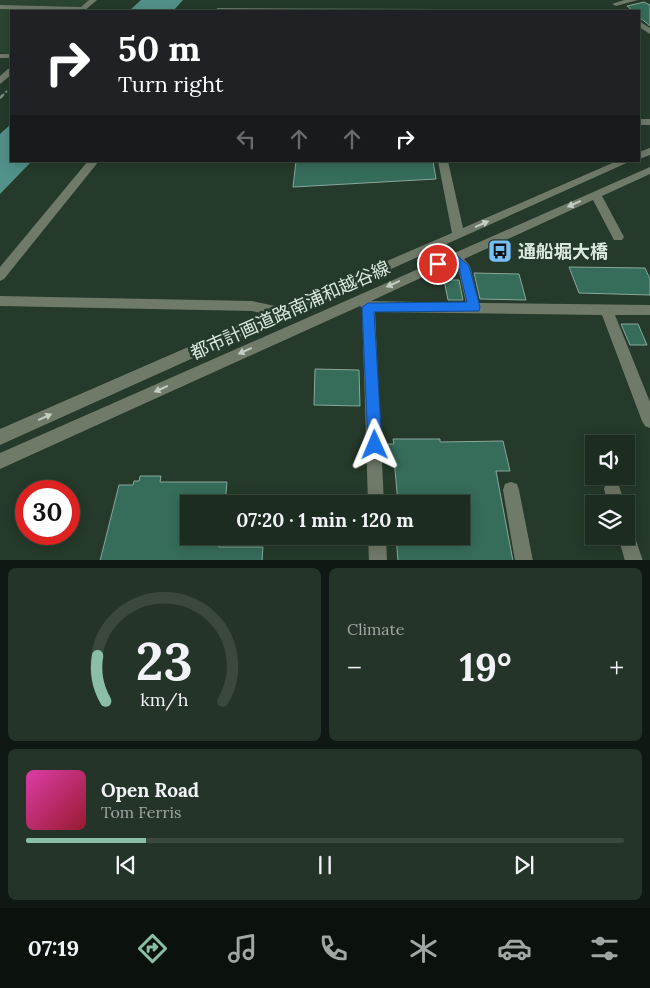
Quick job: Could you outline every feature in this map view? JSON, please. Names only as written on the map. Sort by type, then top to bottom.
[{"type":"street","points":[[0,7],[81,10],[93,0]]},
{"type":"street","points":[[219,10],[227,0]]},
{"type":"street","points":[[285,10],[286,0]]},
{"type":"street","points":[[613,2],[634,0]]},
{"type":"street","points":[[613,2],[623,10]]},
{"type":"street","points":[[219,10],[341,10]]},
{"type":"street","points":[[640,24],[650,32]]},
{"type":"street","points":[[0,81],[10,72]]},
{"type":"street","points":[[0,276],[93,162]]},
{"type":"street","points":[[443,162],[458,234]]},
{"type":"street","name":"都市計画道路南浦和越谷線","points":[[0,436],[624,162]]},
{"type":"street","name":"都市計画道路南浦和越谷線","points":[[0,461],[205,369],[364,303],[454,257],[650,170]]},
{"type":"street","points":[[596,194],[618,237]]},
{"type":"street","points":[[454,257],[464,266],[474,307]]},
{"type":"street","points":[[0,301],[252,306],[280,313]]},
{"type":"street","points":[[375,495],[364,303],[650,310]]},
{"type":"street","points":[[606,309],[650,421]]},
{"type":"street","points":[[511,490],[524,560]]},
{"type":"street","points":[[377,545],[378,560]]},
{"type":"street","points":[[629,545],[634,560]]},
{"type":"shaded area","points":[[0,0],[89,0],[81,7],[0,5]]},
{"type":"shaded area","points":[[0,9],[34,10],[10,10],[10,54],[0,53]]},
{"type":"water","points":[[141,0],[183,0],[174,10],[130,10]]},
{"type":"water","points":[[10,125],[10,162],[31,162],[0,194],[0,134]]},
{"type":"building","points":[[644,2],[650,5],[650,26],[640,18],[640,10],[632,10],[627,6]]},
{"type":"building","points":[[296,162],[433,162],[436,179],[293,187]]},
{"type":"building","points":[[569,267],[645,268],[650,279],[650,295],[579,293]]},
{"type":"building","points":[[474,273],[519,274],[526,300],[480,299]]},
{"type":"building","points":[[444,280],[459,280],[463,300],[448,300]]},
{"type":"building","points":[[621,324],[638,324],[647,345],[630,345]]},
{"type":"building","points":[[315,369],[359,370],[360,406],[314,405]]},
{"type":"building","points":[[393,439],[440,439],[440,442],[503,441],[510,471],[496,471],[513,560],[398,560],[397,545],[470,545],[470,495],[397,495],[394,458],[389,458],[388,444],[394,444]]},
{"type":"building","points":[[140,476],[161,476],[160,482],[227,482],[226,495],[180,495],[180,545],[263,547],[262,560],[100,560],[119,485],[133,485],[134,481],[139,481]]},
{"type":"place","name":"通船堀大橋","points":[[500,251]]},
{"type":"route","points":[[375,445],[368,307],[474,307],[464,266],[454,257],[438,264]]}]
